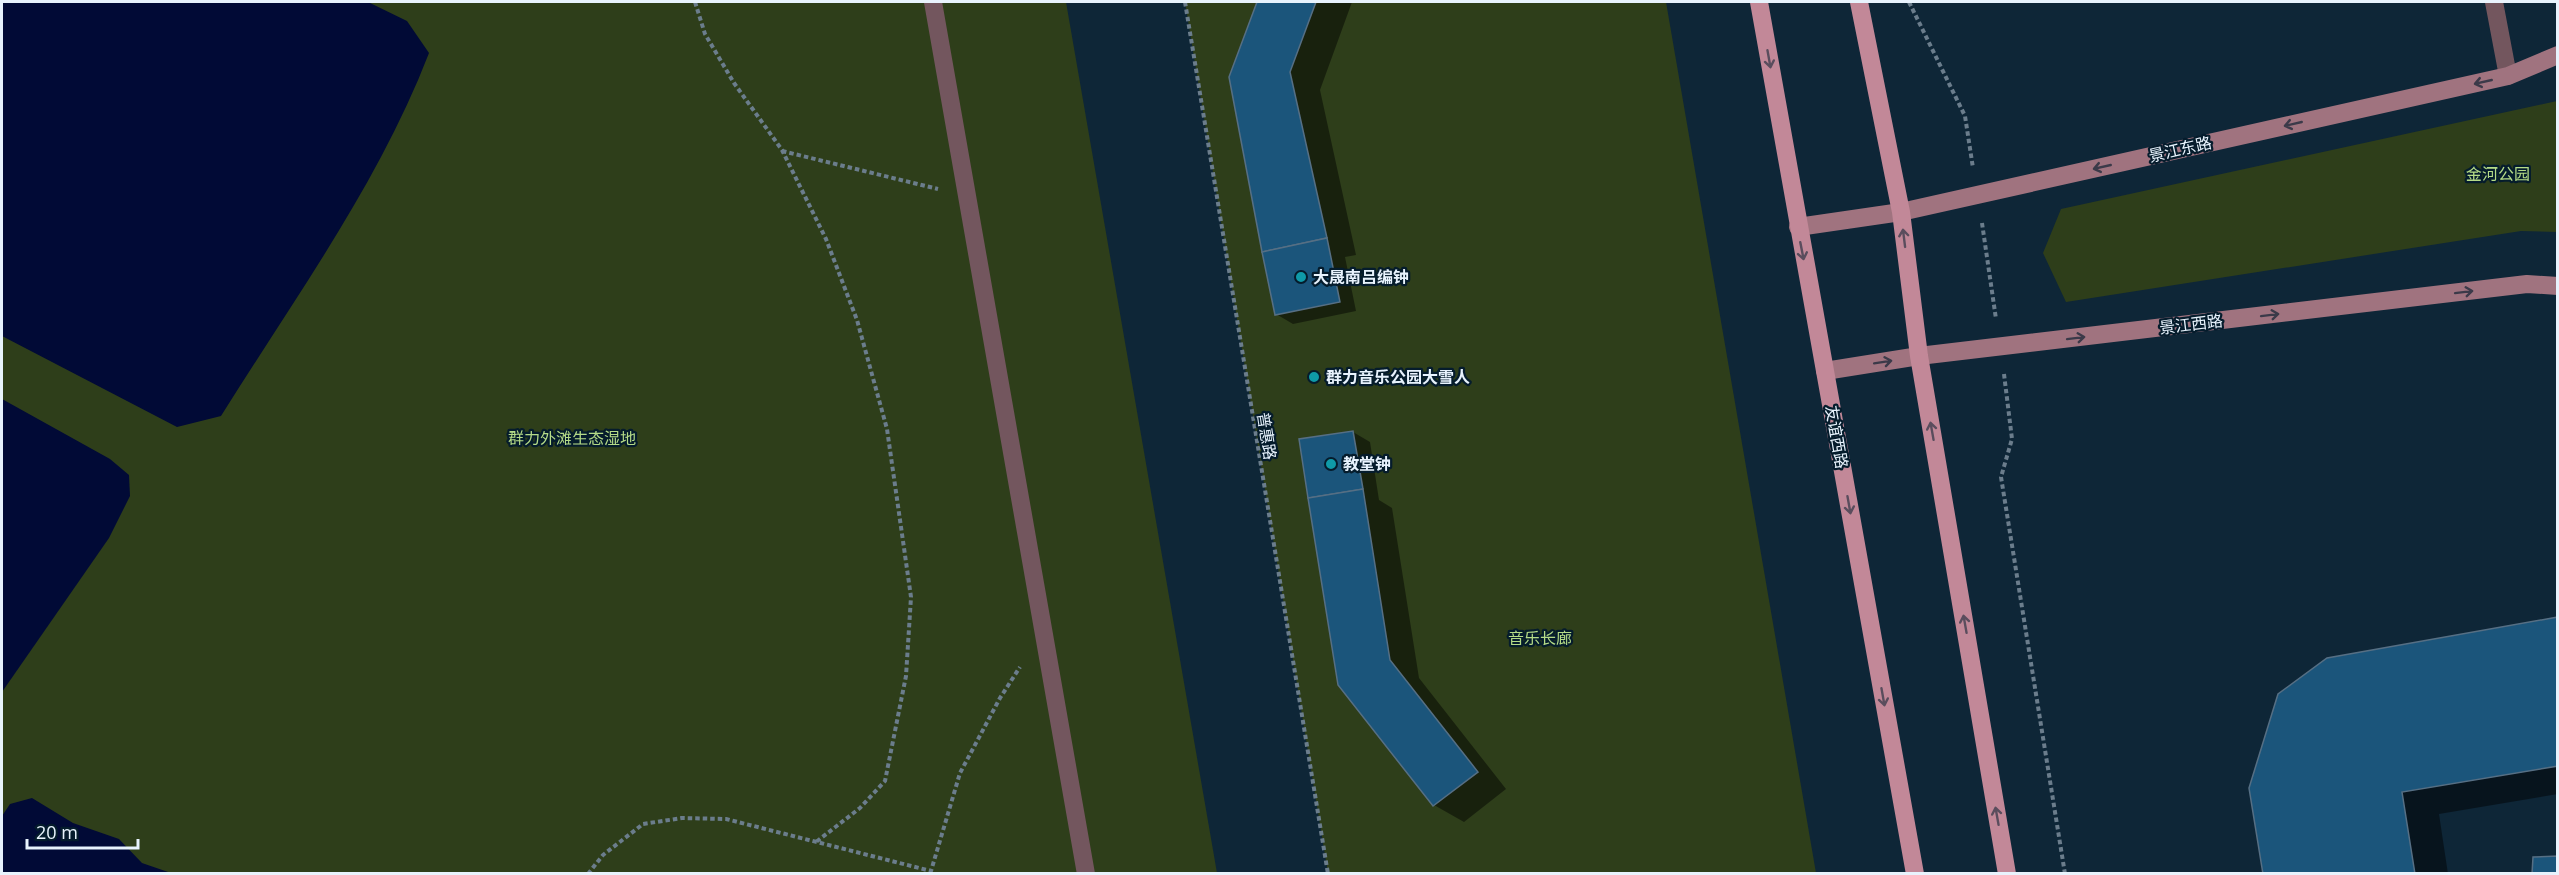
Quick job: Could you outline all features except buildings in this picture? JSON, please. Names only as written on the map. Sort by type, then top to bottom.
[{"type":"main road","name":"友谊西路","points":[[1759,2],[1915,873]]},
{"type":"main road","points":[[1859,2],[1901,212],[1919,356],[2007,873]]},
{"type":"main road","name":"景江东路","points":[[1798,227],[1901,212],[2508,76],[2558,55]]},
{"type":"main road","name":"景江西路","points":[[1825,371],[1919,356],[2527,284],[2558,286]]},
{"type":"lane","points":[[933,2],[1086,873]]},
{"type":"lane","points":[[2494,2],[2508,76]]},
{"type":"path","points":[[695,2],[705,34],[734,83],[782,150],[826,239],[857,320],[887,429],[911,597],[906,676],[885,782],[860,808],[816,842]]},
{"type":"path","name":"普惠路","points":[[1185,2],[1328,873]]},
{"type":"path","points":[[1909,2],[1965,116],[2012,439],[2001,477],[2065,873]]},
{"type":"path","points":[[782,150],[966,196]]},
{"type":"path","points":[[588,873],[603,855],[644,824],[682,818],[726,819],[931,872],[960,773],[1000,698],[1043,632]]},
{"type":"green space","name":"群力外滩生态湿地","points":[[2,2],[1066,2],[1217,873],[2,874]]},
{"type":"green space","name":"音乐长廊","points":[[1185,2],[1666,2],[1816,873],[1328,873]]},
{"type":"green space","name":"金河公园","points":[[2557,101],[2557,232],[2521,231],[2066,302],[2043,253],[2061,209]]},
{"type":"water","points":[[2,2],[368,2],[407,21],[429,53],[386,148],[360,194],[306,284],[221,416],[177,427],[2,336]]},
{"type":"water","points":[[2,399],[110,459],[129,475],[130,496],[109,538],[2,692]]},
{"type":"water","points":[[32,798],[73,823],[119,839],[142,863],[171,873],[2,873],[2,816],[10,804]]},
{"type":"place","name":"大晟南吕编钟","points":[[1301,277]]},
{"type":"place","name":"群力音乐公园大雪人","points":[[1314,377]]},
{"type":"place","name":"教堂钟","points":[[1331,464]]}]
